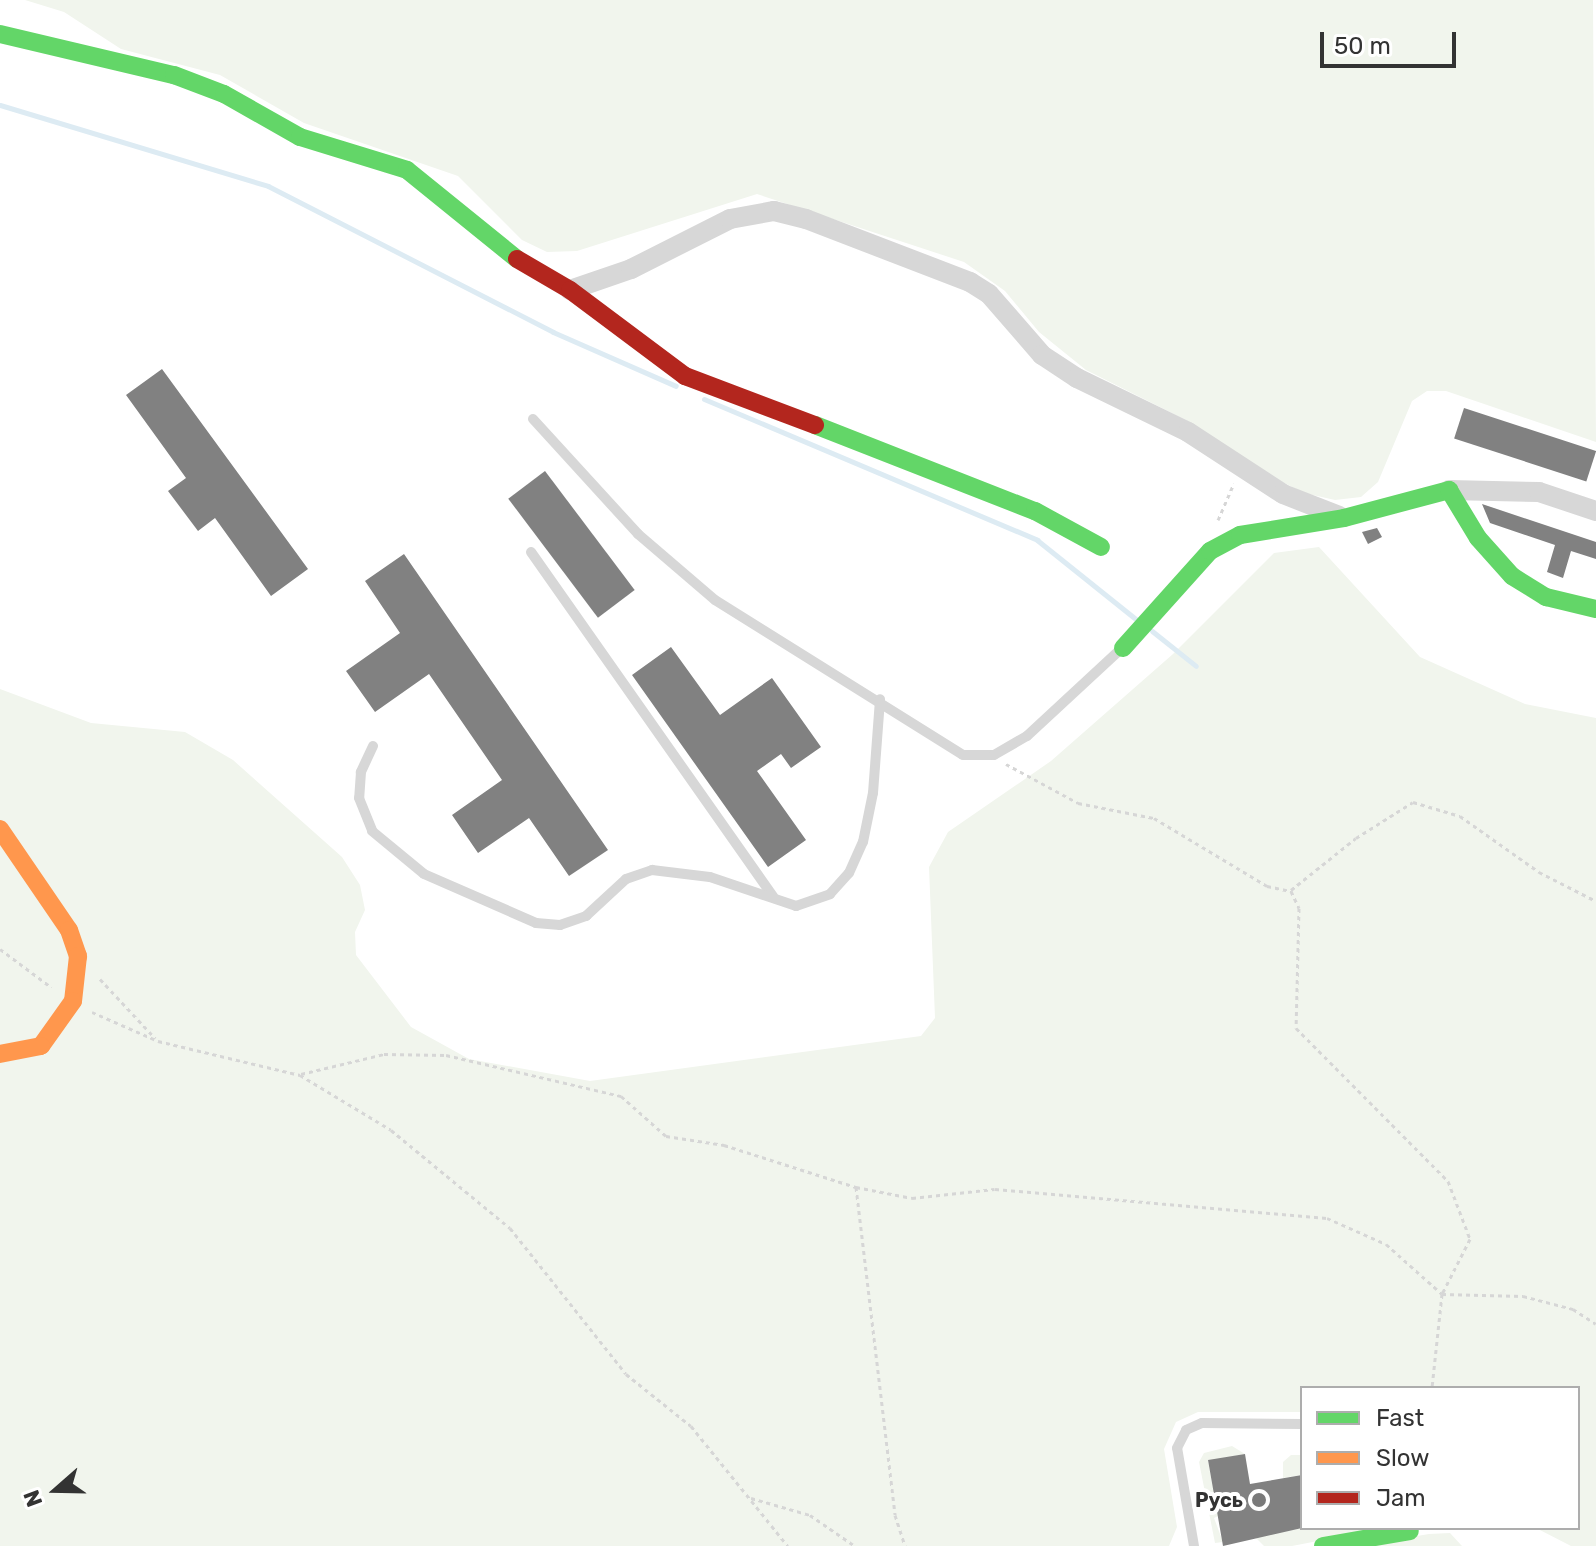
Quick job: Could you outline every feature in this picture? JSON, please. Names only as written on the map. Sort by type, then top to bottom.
[{"type":"street","points":[[0,34],[174,75],[224,94],[300,137],[407,170],[507,253],[570,290],[685,376],[926,466],[1035,511],[1101,547]]},
{"type":"street","points":[[570,290],[631,269],[730,219],[774,211],[795,216],[970,282],[989,294],[1042,355],[1077,378],[1188,432],[1283,494],[1344,518]]},
{"type":"street","points":[[1449,490],[1478,538],[1512,576],[1546,597],[1596,609]]},
{"type":"street","points":[[1123,648],[1210,551],[1240,535],[1344,518],[1449,490],[1539,492],[1596,511]]},
{"type":"street","points":[[0,829],[69,930],[78,956],[73,1001],[41,1046],[0,1054]]},
{"type":"street","points":[[1323,1546],[1406,1530]]},
{"type":"lane","points":[[533,419],[638,534],[715,600],[811,663],[880,699],[963,755],[994,755],[1027,736],[1123,648]]},
{"type":"lane","points":[[531,552],[773,896]]},
{"type":"lane","points":[[373,746],[361,772],[359,798],[372,831],[424,874],[536,923],[560,925],[586,916],[626,879],[652,870],[710,877],[796,906],[815,902],[830,894],[849,873],[863,842],[873,793],[880,699]]},
{"type":"lane","points":[[1194,1546],[1177,1448],[1186,1430],[1202,1423],[1300,1424]]},
{"type":"path","points":[[1210,551],[1240,468]]},
{"type":"path","points":[[994,755],[1078,803],[1154,818],[1267,886],[1291,891]]},
{"type":"path","points":[[1291,891],[1356,838],[1413,802],[1460,816],[1539,872],[1596,901]]},
{"type":"path","points":[[1291,891],[1299,908],[1296,1028],[1448,1181],[1470,1239],[1442,1294],[1432,1386]]},
{"type":"path","points":[[0,949],[73,1001],[158,1041],[300,1075],[391,1130],[490,1207],[626,1374],[691,1426],[788,1546]]},
{"type":"path","points":[[99,978],[158,1041]]},
{"type":"path","points":[[300,1075],[384,1054],[446,1055],[621,1096],[666,1136],[724,1145],[856,1187],[912,1198],[995,1189],[1327,1218],[1386,1244],[1442,1294],[1523,1296],[1573,1309],[1596,1324]]},
{"type":"path","points":[[856,1187],[895,1515],[905,1546]]},
{"type":"path","points":[[750,1498],[810,1515],[855,1546]]},
{"type":"shaded area","points":[[25,0],[1593,0],[1596,442],[1446,391],[1427,391],[1412,401],[1378,482],[1361,497],[1335,500],[1304,493],[1245,463],[1186,420],[1086,370],[1039,332],[1005,291],[964,262],[757,194],[577,251],[547,252],[522,240],[458,176],[304,123],[220,75],[121,49],[64,12]]},
{"type":"shaded area","points":[[1319,547],[1420,657],[1525,704],[1596,718],[1596,1546],[1571,1546],[1540,1530],[1580,1530],[1580,1386],[1300,1386],[1300,1412],[1198,1412],[1176,1422],[1164,1449],[1177,1527],[1169,1546],[0,1546],[0,689],[91,723],[185,732],[233,760],[342,857],[360,885],[365,910],[355,932],[356,955],[411,1027],[469,1059],[590,1081],[921,1036],[935,1018],[929,867],[948,832],[1051,761],[1173,654],[1274,553]]},
{"type":"shaded area","points":[[1232,1446],[1245,1454],[1208,1461],[1218,1516],[1214,1518],[1223,1542],[1215,1543],[1199,1462],[1204,1453]]},
{"type":"shaded area","points":[[1291,1455],[1300,1455],[1300,1475],[1283,1478],[1283,1462]]},
{"type":"shaded area","points":[[1300,1529],[1375,1530],[1292,1546],[1264,1546],[1255,1537]]},
{"type":"shaded area","points":[[1450,1533],[1462,1546],[1357,1546],[1429,1534]]},
{"type":"building","points":[[162,369],[308,569],[271,596],[215,518],[198,531],[168,491],[186,478],[126,395]]},
{"type":"building","points":[[1464,408],[1596,451],[1586,481],[1454,438]]},
{"type":"building","points":[[545,471],[635,590],[598,618],[508,499]]},
{"type":"building","points":[[1482,504],[1596,542],[1596,559],[1571,551],[1563,578],[1547,572],[1555,545],[1490,523]]},
{"type":"building","points":[[1377,528],[1382,537],[1368,544],[1362,532]]},
{"type":"building","points":[[404,554],[608,850],[569,876],[529,818],[478,853],[452,815],[502,780],[429,674],[375,712],[346,671],[400,633],[365,581]]},
{"type":"building","points":[[671,647],[720,715],[772,678],[821,747],[791,768],[781,754],[757,771],[806,840],[768,867],[632,675]]},
{"type":"building","name":"Русь","points":[[1245,1454],[1250,1484],[1300,1475],[1300,1528],[1223,1546],[1208,1460]]},
{"type":"waterway","points":[[0,105],[268,186],[553,332],[676,386]]},
{"type":"waterway","points":[[704,399],[1037,540],[1137,620]]},
{"type":"waterway","points":[[1152,631],[1196,666]]},
{"type":"traffic: fast","points":[[0,34],[174,75],[224,94],[300,137],[407,170],[517,259]]},
{"type":"traffic: fast","points":[[815,425],[1035,511],[1101,547]]},
{"type":"traffic: fast","points":[[1123,648],[1210,551],[1240,535],[1344,518],[1449,490],[1478,538],[1512,576],[1546,597],[1596,609]]},
{"type":"traffic: fast","points":[[1323,1546],[1410,1531]]},
{"type":"traffic: slow","points":[[0,829],[69,930],[78,956],[73,1001],[41,1046],[0,1054]]},
{"type":"traffic: jam","points":[[517,259],[570,290],[685,376],[815,425]]},
{"type":"place","name":"Русь","points":[[1259,1500]]}]
